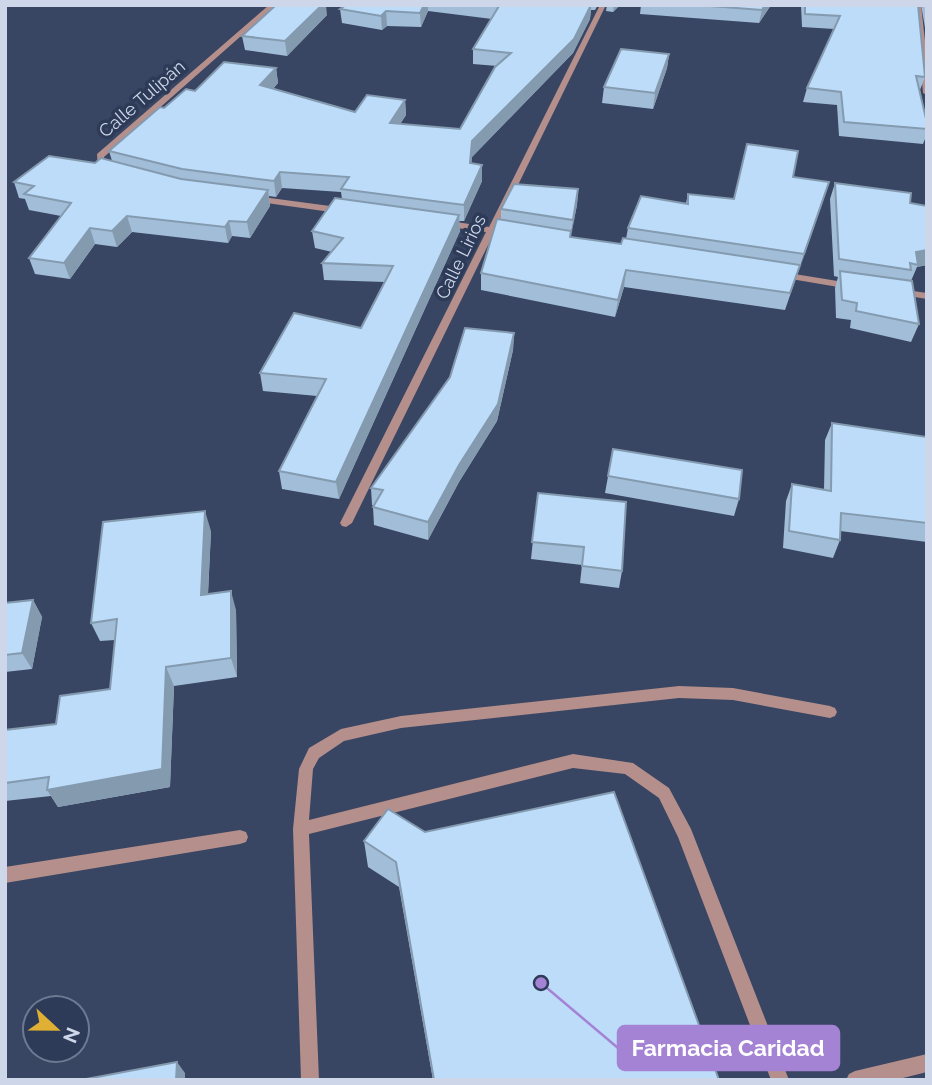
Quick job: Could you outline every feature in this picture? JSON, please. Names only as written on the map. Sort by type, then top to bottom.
[{"type":"street","name":"Calle Tulipán","points":[[113,171],[102,167],[100,156],[273,5]]},
{"type":"street","name":"Calle Lirios","points":[[346,523],[603,5]]},
{"type":"street","points":[[918,5],[927,93]]},
{"type":"street","points":[[239,197],[359,212]]},
{"type":"street","points":[[439,223],[520,234]]},
{"type":"street","points":[[766,273],[861,287]]},
{"type":"street","points":[[887,291],[927,296]]},
{"type":"street","points":[[310,1080],[301,829],[306,769],[314,753],[341,735],[401,722],[679,692],[733,694],[830,712]]},
{"type":"street","points":[[301,829],[573,761],[628,768],[664,793],[685,834],[780,1080]]},
{"type":"street","points":[[5,875],[240,837]]},
{"type":"street","points":[[855,1080],[927,1063]]},
{"type":"building","points":[[276,5],[322,5],[285,41],[242,36]]},
{"type":"building","points":[[346,5],[424,5],[420,13],[386,11],[381,16],[340,9]]},
{"type":"building","points":[[493,5],[591,5],[574,39],[472,141],[470,163],[482,165],[464,205],[341,189],[349,177],[280,172],[274,181],[182,169],[109,151],[160,107],[164,108],[186,89],[195,91],[224,62],[276,68],[260,85],[355,112],[367,95],[405,100],[390,123],[460,129],[495,67],[511,53],[473,49],[499,6]]},
{"type":"building","points":[[697,5],[765,5],[762,10]]},
{"type":"building","points":[[805,5],[918,5],[925,77],[916,76],[927,129],[844,122],[841,92],[807,88],[840,16],[805,14]]},
{"type":"building","points":[[621,49],[669,54],[655,93],[604,87]]},
{"type":"building","points":[[747,144],[798,151],[793,177],[829,182],[804,254],[628,228],[641,196],[688,204],[688,194],[734,199]]},
{"type":"building","points":[[49,156],[95,163],[101,158],[181,179],[268,190],[247,222],[229,221],[225,227],[127,216],[112,231],[90,228],[64,263],[29,258],[71,203],[24,194],[34,186],[14,182]]},
{"type":"building","points":[[835,183],[911,193],[910,203],[927,206],[927,250],[916,252],[918,265],[910,263],[911,270],[839,259]]},
{"type":"building","points":[[514,184],[578,189],[573,220],[501,209]]},
{"type":"building","points":[[335,198],[459,215],[336,482],[279,471],[326,379],[260,373],[294,313],[361,328],[393,266],[322,263],[343,238],[312,231]]},
{"type":"building","points":[[497,219],[571,231],[570,237],[621,244],[623,238],[800,265],[790,293],[626,270],[618,300],[481,273]]},
{"type":"building","points":[[840,271],[912,281],[919,324],[856,311],[857,303],[842,300]]},
{"type":"building","points":[[465,328],[514,333],[498,404],[459,465],[428,522],[373,507],[383,490],[371,488],[450,377]]},
{"type":"building","points":[[832,423],[927,437],[927,523],[841,513],[840,540],[789,531],[792,484],[831,491]]},
{"type":"building","points":[[613,449],[742,470],[739,499],[608,476]]},
{"type":"building","points":[[538,493],[626,502],[622,571],[582,566],[584,547],[532,542]]},
{"type":"building","points":[[205,511],[201,595],[231,591],[231,658],[166,667],[162,769],[47,790],[49,777],[5,783],[5,730],[56,724],[60,696],[110,689],[117,619],[91,623],[103,522]]},
{"type":"building","points":[[33,600],[22,653],[5,655],[5,603]]},
{"type":"building","points":[[614,792],[719,1080],[434,1080],[396,862],[364,841],[388,809],[425,832]]},
{"type":"building","points":[[177,1062],[176,1080],[81,1080]]},
{"type":"place","name":"Farmacia Caridad","points":[[541,983]]}]
